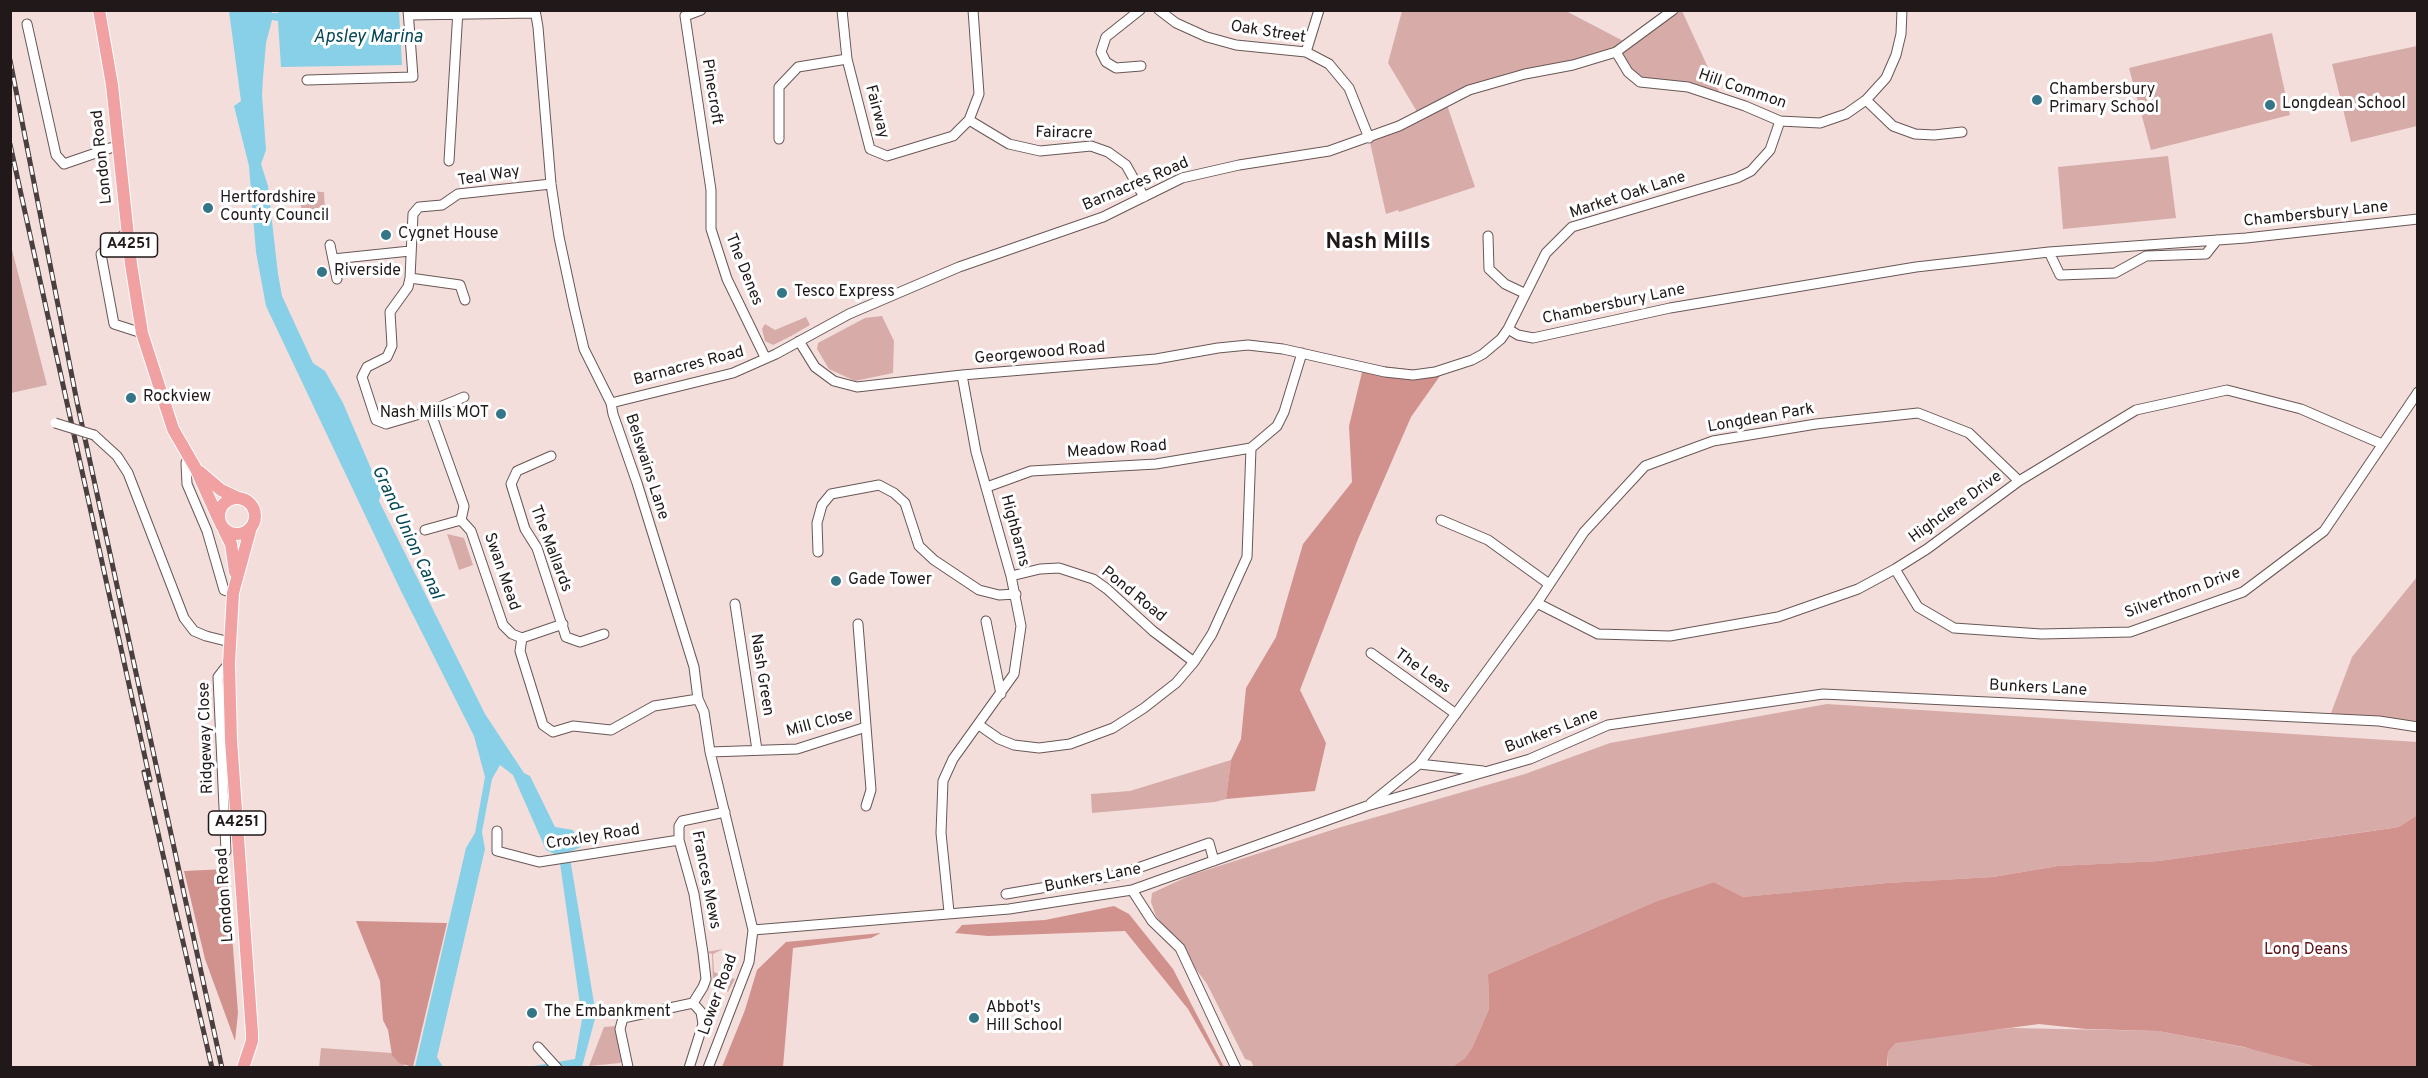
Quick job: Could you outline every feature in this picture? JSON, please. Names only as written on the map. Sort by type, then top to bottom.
[{"type":"main road","name":"London Road","points":[[99,10],[112,85],[127,232],[142,333],[173,429],[196,469],[231,544],[236,576]]},
{"type":"main road","name":"London Road","points":[[196,469],[221,490],[238,498]]},
{"type":"main road","points":[[238,498],[224,503],[219,510],[222,525],[237,534],[251,527]]},
{"type":"main road","name":"A4251","points":[[238,498],[245,500],[254,510],[255,517],[251,527]]},
{"type":"main road","name":"London Road","points":[[243,1068],[252,1041],[252,1033],[231,740],[229,663],[232,593],[251,527]]},
{"type":"street","name":"Pinecroft","points":[[700,10],[685,16],[711,190]]},
{"type":"street","name":"Fairway","points":[[842,10],[847,59],[870,149],[887,156],[953,136],[969,120]]},
{"type":"street","points":[[969,120],[979,94],[973,10]]},
{"type":"street","points":[[1140,10],[1106,37],[1101,52],[1106,62],[1116,68],[1140,66]]},
{"type":"street","name":"Oak Street","points":[[1159,10],[1176,23],[1236,45],[1306,52],[1329,64],[1349,88],[1369,138]]},
{"type":"street","points":[[1306,52],[1319,10]]},
{"type":"street","name":"Hill Common","points":[[1616,52],[1628,72],[1640,82],[1688,87],[1745,106],[1780,121],[1820,123],[1846,114],[1866,100],[1886,78],[1896,55],[1901,34],[1902,10]]},
{"type":"street","points":[[307,80],[413,77],[408,13],[535,12]]},
{"type":"street","name":"Belswains Lane","points":[[535,12],[551,184],[559,237],[584,349],[611,403],[612,414],[637,483],[694,667],[698,699],[704,712],[710,752],[753,930]]},
{"type":"street","name":"Barnacres Road","points":[[611,403],[733,373],[836,320],[959,267],[1103,217],[1182,178],[1239,165],[1329,151],[1399,126],[1469,90],[1525,74],[1573,65],[1616,52],[1670,12]]},
{"type":"street","points":[[449,161],[459,13]]},
{"type":"street","points":[[27,24],[56,155],[64,164],[119,145]]},
{"type":"street","points":[[779,139],[779,87],[798,67],[847,59]]},
{"type":"street","points":[[1866,100],[1893,126],[1915,134],[1935,135],[1962,132]]},
{"type":"street","name":"Fairacre","points":[[969,120],[1009,144],[1040,151],[1091,146],[1107,152],[1125,165],[1144,197]]},
{"type":"street","name":"Market Oak Lane","points":[[1508,329],[1546,253],[1572,227],[1737,178],[1751,171],[1770,150],[1780,121]]},
{"type":"street","name":"Teal Way","points":[[430,411],[386,424],[376,420],[362,377],[367,367],[387,357],[392,346],[390,312],[408,287],[413,214],[419,207],[442,205],[458,195],[551,184]]},
{"type":"street","name":"The Denes","points":[[711,190],[711,229],[725,273],[765,357]]},
{"type":"street","name":"Chambersbury Lane","points":[[1508,329],[1518,335],[1533,338],[1670,308],[1916,267],[2049,252],[2217,240],[2418,219]]},
{"type":"street","points":[[127,232],[101,254],[114,324],[142,333]]},
{"type":"street","points":[[1488,236],[1489,269],[1505,284],[1524,293]]},
{"type":"street","name":"Chambersbury Lane","points":[[2049,252],[2060,275],[2115,273],[2146,256],[2206,254],[2217,240]]},
{"type":"street","points":[[330,245],[337,279]]},
{"type":"street","points":[[333,260],[410,251]]},
{"type":"street","points":[[410,278],[460,285],[465,300]]},
{"type":"street","points":[[949,912],[941,833],[943,781],[953,759],[979,725],[999,739],[1014,745],[1039,748],[1070,744],[1113,728],[1176,683],[1194,662],[1212,634],[1247,557],[1251,448],[1277,426],[1284,412],[1302,353],[1365,368],[1413,375],[1444,370],[1472,360],[1493,346],[1508,329]]},
{"type":"street","name":"Georgewood Road","points":[[799,341],[815,367],[834,381],[857,387],[962,375],[1156,359],[1231,346],[1265,346],[1302,353]]},
{"type":"street","name":"Highbarns","points":[[962,375],[976,452],[1016,594],[1021,626],[1014,674],[979,725]]},
{"type":"street","name":"Highclere Drive","points":[[1537,603],[1598,634],[1670,636],[1778,617],[1858,589],[1895,569],[1927,549],[2019,481],[2136,410],[2227,390],[2301,410],[2382,444]]},
{"type":"street","name":"Silverthorn Drive","points":[[1895,569],[1918,607],[1954,628],[2042,634],[2130,632],[2243,592],[2324,531],[2418,392]]},
{"type":"street","points":[[430,411],[465,397]]},
{"type":"street","name":"Swan Mead","points":[[430,411],[464,506],[461,520]]},
{"type":"street","name":"Longdean Park","points":[[1367,806],[1419,764],[1537,603],[1584,532],[1645,466],[1713,441],[1816,424],[1918,413],[1969,433],[2019,481]]},
{"type":"street","points":[[55,423],[94,435],[117,456],[128,473],[184,618],[194,631],[230,642]]},
{"type":"street","name":"Meadow Road","points":[[987,487],[1031,471],[1156,464],[1251,448]]},
{"type":"street","points":[[189,456],[186,463],[187,484],[207,531],[224,590],[232,593]]},
{"type":"street","name":"The Mallards","points":[[551,456],[517,471],[511,484],[525,529],[537,548],[566,637],[580,642],[604,634]]},
{"type":"street","points":[[818,552],[817,523],[822,505],[831,494],[879,485],[894,493],[905,503],[919,546],[934,560],[979,590],[999,595],[1016,594]]},
{"type":"street","name":"Swan Mead","points":[[424,530],[461,520]]},
{"type":"street","name":"Swan Mead","points":[[461,520],[471,531],[503,625],[512,634],[522,638]]},
{"type":"street","points":[[1441,520],[1488,540],[1549,584]]},
{"type":"street","name":"Pond Road","points":[[1011,576],[1040,569],[1059,568],[1093,579],[1153,631],[1194,662]]},
{"type":"street","name":"Nash Green","points":[[735,604],[757,750]]},
{"type":"street","points":[[986,621],[1001,694]]},
{"type":"street","points":[[563,624],[522,638],[520,651],[543,725],[553,732],[573,726],[611,729],[654,706],[698,699]]},
{"type":"street","name":"Mill Close","points":[[858,624],[871,790],[866,806]]},
{"type":"street","name":"The Leas","points":[[1371,653],[1456,714]]},
{"type":"street","name":"Ridgeway Close","points":[[226,851],[218,677],[229,663]]},
{"type":"street","name":"Bunkers Lane","points":[[753,930],[949,912],[1009,909],[1132,890],[1367,806],[1530,759],[1608,725],[1823,694],[2365,720],[2418,727]]},
{"type":"street","name":"Mill Close","points":[[710,752],[797,749],[866,727]]},
{"type":"street","points":[[1419,764],[1488,771]]},
{"type":"street","name":"Frances Mews","points":[[693,1003],[706,979],[694,894],[678,840],[679,826],[682,821],[725,812]]},
{"type":"street","name":"Croxley Road","points":[[497,831],[497,850],[539,862],[678,840]]},
{"type":"street","points":[[1006,894],[1118,875],[1209,843],[1215,861]]},
{"type":"street","points":[[1132,890],[1152,921],[1180,948],[1236,1068]]},
{"type":"street","name":"Lower Road","points":[[708,1068],[749,962],[753,930]]},
{"type":"street","points":[[628,1067],[620,1029],[623,1018],[693,1003],[701,1012],[703,1024],[689,1068]]},
{"type":"street","points":[[538,1047],[553,1064]]},
{"type":"shaded area","points":[[1402,11],[1566,11],[1629,44],[1673,11],[1682,11],[1722,98],[1640,82],[1616,52],[1525,74],[1446,102],[1475,187],[1399,212],[1398,210],[1386,214],[1369,138],[1419,115],[1388,63]]},
{"type":"shaded area","points":[[2272,33],[2290,115],[2151,150],[2129,68]]},
{"type":"shaded area","points":[[2417,46],[2417,126],[2351,142],[2332,64]]},
{"type":"shaded area","points":[[2168,156],[2176,218],[2063,229],[2058,167]]},
{"type":"shaded area","points":[[301,191],[324,192],[325,212],[301,211]]},
{"type":"shaded area","points":[[11,246],[47,385],[10,393]]},
{"type":"shaded area","points":[[882,316],[894,341],[893,373],[855,381],[829,369],[817,349],[818,343],[865,318]]},
{"type":"shaded area","points":[[806,317],[810,325],[773,345],[765,341],[762,329],[765,324],[775,330]]},
{"type":"shaded area","points":[[447,534],[464,538],[473,565],[459,570]]},
{"type":"shaded area","points":[[2417,577],[2417,727],[2331,713],[2352,657]]},
{"type":"shaded area","points":[[1827,704],[2417,742],[2417,815],[2399,827],[2159,861],[2058,866],[1993,877],[1887,883],[1743,897],[1714,882],[1657,901],[1488,974],[1489,1009],[1472,1048],[1465,1058],[1452,1067],[1254,1067],[1251,1061],[1245,1059],[1207,984],[1156,916],[1151,902],[1152,893],[1191,875],[1338,828],[1525,774],[1610,743]]},
{"type":"shaded area","points":[[1231,760],[1226,799],[1215,802],[1092,813],[1091,794],[1130,791]]},
{"type":"shaded area","points":[[723,949],[713,954],[714,972],[735,979],[728,992],[713,985],[712,954],[706,952]]},
{"type":"shaded area","points":[[617,1026],[623,1060],[620,1063],[589,1066],[604,1027]]},
{"type":"shaded area","points":[[2012,1028],[2158,1031],[2253,1049],[2316,1067],[1888,1068],[1888,1052],[1899,1040]]},
{"type":"shaded area","points":[[321,1048],[406,1054],[404,1067],[319,1068]]},
{"type":"green space","points":[[1364,364],[1442,373],[1411,417],[1358,539],[1300,690],[1326,743],[1315,791],[1226,799],[1231,760],[1241,739],[1246,688],[1276,637],[1303,544],[1352,482],[1349,426]]},
{"type":"green space","name":"Long Deans","points":[[2417,815],[2417,1067],[2317,1067],[2244,1047],[2158,1031],[2086,1029],[2039,1024],[1896,1043],[1888,1052],[1887,1067],[1452,1067],[1465,1058],[1472,1048],[1489,1009],[1488,974],[1657,901],[1714,882],[1743,897],[1887,883],[1993,877],[2058,866],[2159,861],[2372,831],[2399,827]]},
{"type":"green space","points":[[227,869],[238,1013],[235,1041],[205,959],[184,871]]},
{"type":"green space","points":[[1114,906],[1129,914],[1173,969],[1224,1067],[1218,1067],[1220,1066],[1188,1009],[1125,931],[988,936],[955,933],[962,925],[1045,920]]},
{"type":"green space","points":[[356,921],[447,923],[413,1067],[399,1063],[392,1055],[388,1030],[383,1020],[380,981]]},
{"type":"green space","points":[[881,933],[871,938],[793,948],[783,1067],[722,1067],[745,1010],[757,970],[786,942]]},
{"type":"water","name":"Apsley Marina","points":[[271,10],[272,13],[278,13],[279,10],[399,11],[402,65],[281,67],[278,21],[272,20],[266,43],[263,78],[266,150],[261,164],[268,186],[278,274],[282,296],[313,363],[325,371],[343,403],[381,492],[379,501],[485,714],[524,773],[530,776],[555,827],[573,830],[581,847],[569,852],[596,1015],[582,1067],[528,1067],[575,1059],[582,1019],[559,856],[546,850],[513,775],[500,765],[492,779],[482,832],[485,849],[437,1057],[443,1067],[415,1067],[466,848],[475,833],[485,777],[474,736],[401,591],[266,306],[256,252],[249,166],[234,106],[241,101],[229,11]]},
{"type":"railway","points":[[10,60],[77,402],[222,1068]]},
{"type":"railway","points":[[10,144],[150,780]]},
{"type":"railway","points":[[144,772],[212,1068]]},
{"type":"place","name":"Chambersbury Primary School","points":[[2037,100]]},
{"type":"place","name":"Longdean School","points":[[2270,105]]},
{"type":"place","name":"Hertfordshire County Council","points":[[208,208]]},
{"type":"place","name":"Cygnet House","points":[[386,235]]},
{"type":"place","name":"Riverside","points":[[322,272]]},
{"type":"place","name":"Tesco Express","points":[[782,293]]},
{"type":"place","name":"Rockview","points":[[131,398]]},
{"type":"place","name":"Nash Mills MOT","points":[[501,414]]},
{"type":"place","name":"Gade Tower","points":[[836,581]]},
{"type":"place","name":"The Embankment","points":[[532,1013]]},
{"type":"place","name":"Abbot's Hill School","points":[[974,1018]]},
{"type":"district","name":"Nash Mills","points":[[1378,244]]},
{"type":"water label","name":"Grand Union Canal","points":[[406,533]]}]
